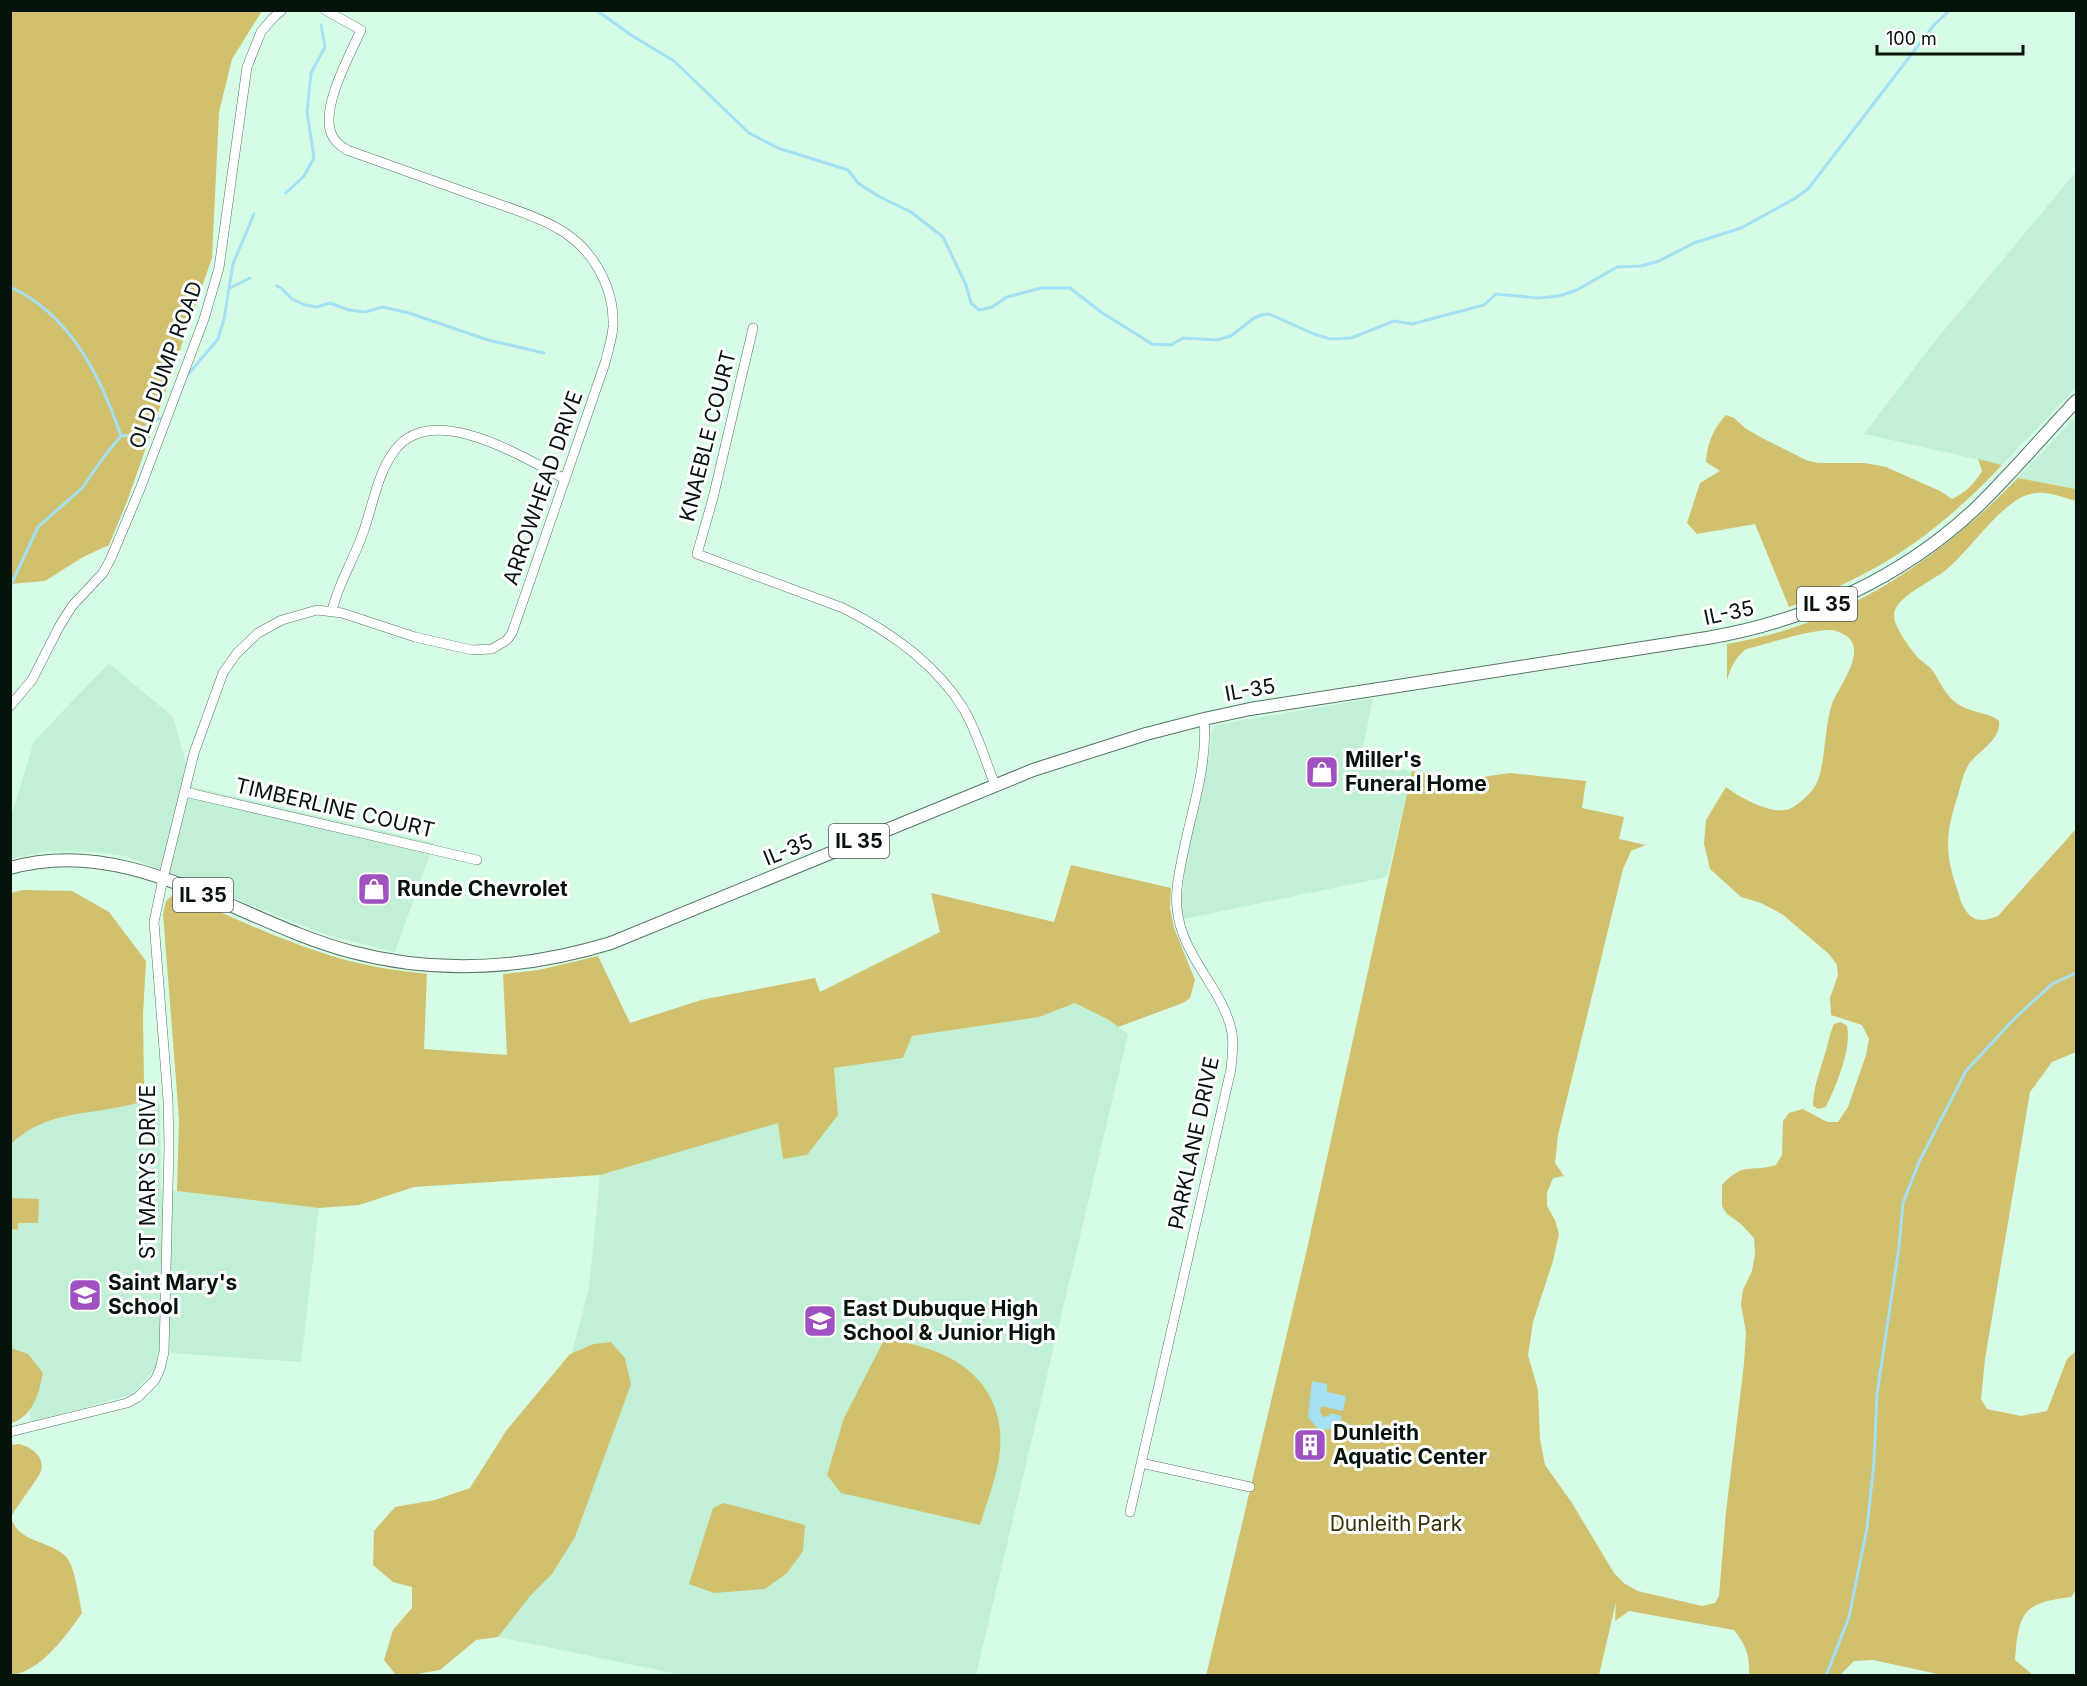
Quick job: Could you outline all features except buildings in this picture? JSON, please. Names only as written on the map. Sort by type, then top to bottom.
[{"type":"main road","name":"IL-35","points":[[163,879],[304,937],[351,952],[390,961],[433,966],[473,967],[517,964],[578,953],[660,924],[995,785],[1110,744],[1204,718],[1732,633],[1757,628],[1807,612],[1864,586],[1931,545],[1974,509],[2076,401]]},
{"type":"main road","name":"IL 35","points":[[10,868],[49,860],[88,860],[123,865],[163,879]]},
{"type":"street","name":"OLD DUMP ROAD","points":[[10,706],[32,681],[59,627],[75,603],[103,573],[140,489],[204,319],[219,268],[247,67],[261,32],[282,10]]},
{"type":"street","name":"ARROWHEAD DRIVE","points":[[163,879],[204,720],[223,673],[237,653],[258,633],[282,620],[317,610],[332,611],[415,637],[482,651],[499,646],[512,633],[605,363],[613,327],[610,298],[602,274],[589,255],[569,235],[557,227],[347,150],[338,144],[331,134],[329,123],[332,103],[361,30],[328,12]]},
{"type":"street","name":"KNAEBLE COURT","points":[[753,327],[713,498],[697,554],[843,608],[864,618],[917,655],[946,684],[964,710],[995,785]]},
{"type":"street","points":[[332,611],[335,598],[361,539],[387,461],[404,440],[415,433],[438,429],[467,434],[520,456],[565,479]]},
{"type":"street","name":"PARKLANE DRIVE","points":[[1130,1512],[1232,1053],[1232,1031],[1227,1017],[1180,929],[1177,908],[1176,890],[1206,747],[1204,718]]},
{"type":"street","name":"TIMBERLINE COURT","points":[[185,792],[477,860]]},
{"type":"street","name":"ST MARYS DRIVE","points":[[10,1432],[127,1403],[147,1390],[160,1369],[164,1352],[169,1147],[168,1100],[154,922],[163,879]]},
{"type":"street","points":[[1141,1463],[1250,1487]]},
{"type":"shaded area","points":[[2074,174],[2076,176],[2076,387],[2002,465],[1864,434],[1931,346]]},
{"type":"shaded area","points":[[2076,416],[2076,489],[2018,478]]},
{"type":"shaded area","name":"Runde Chevrolet","points":[[109,663],[173,717],[193,787],[434,843],[395,952],[327,935],[125,856],[97,852],[49,851],[11,859],[11,817],[34,741]]},
{"type":"shaded area","points":[[1373,698],[1360,761],[1412,771],[1387,877],[1184,919],[1181,902],[1185,866],[1209,756],[1212,730],[1216,725]]},
{"type":"shaded area","name":"East Dubuque High School & Junior High","points":[[1075,1003],[1109,1020],[1128,1034],[976,1675],[682,1675],[498,1637],[589,1288],[600,1175],[778,1122],[838,1115],[834,1068],[903,1058],[912,1036],[1039,1017]]},
{"type":"shaded area","name":"Saint Mary's School","points":[[17,1099],[160,1104],[161,1189],[319,1208],[301,1362],[157,1352],[156,1367],[134,1394],[31,1422],[24,1367],[11,1368],[10,1104]]},
{"type":"green space","points":[[11,10],[262,11],[232,59],[219,112],[212,258],[128,499],[109,545],[83,557],[45,581],[11,584]]},
{"type":"green space","points":[[1726,415],[1762,438],[1806,460],[1818,463],[1864,463],[1886,467],[1940,491],[1952,499],[1973,484],[1982,471],[1978,459],[2002,465],[1954,512],[1905,550],[1851,581],[1789,607],[1755,524],[1697,534],[1687,523],[1700,483],[1720,471],[1706,462],[1709,443],[1714,431]]},
{"type":"green space","name":"Dunleith Park","points":[[2018,478],[2076,489],[2076,501],[2039,493],[2033,493],[2017,500],[2006,508],[1947,569],[1900,602],[1895,609],[1894,616],[1908,645],[1933,671],[1945,691],[1956,703],[1999,721],[1997,734],[1965,771],[1949,831],[1950,863],[1960,900],[1966,912],[1978,920],[1998,916],[2076,829],[2076,1052],[2052,1062],[2030,1092],[1985,1359],[1981,1399],[1987,1409],[2021,1416],[2047,1411],[2067,1359],[2076,1351],[2076,1590],[2071,1597],[2042,1603],[2026,1613],[2019,1631],[2015,1660],[2033,1675],[1942,1675],[1873,1660],[1854,1661],[1840,1675],[1749,1675],[1746,1651],[1734,1630],[1629,1611],[1615,1621],[1616,1602],[1599,1675],[1206,1676],[1307,1249],[1412,771],[1461,780],[1510,773],[1586,781],[1582,808],[1624,817],[1619,839],[1646,845],[1631,851],[1623,869],[1558,1135],[1555,1163],[1564,1176],[1553,1178],[1547,1193],[1547,1206],[1555,1220],[1559,1234],[1553,1261],[1533,1322],[1528,1355],[1538,1390],[1540,1439],[1545,1465],[1572,1503],[1614,1573],[1625,1584],[1638,1591],[1702,1606],[1715,1603],[1719,1596],[1726,1512],[1744,1364],[1746,1332],[1741,1304],[1743,1290],[1752,1271],[1755,1254],[1754,1238],[1741,1224],[1727,1214],[1722,1206],[1722,1185],[1742,1170],[1776,1165],[1782,1155],[1783,1121],[1789,1113],[1803,1109],[1827,1122],[1838,1122],[1848,1107],[1866,1055],[1869,1039],[1862,1025],[1831,1015],[1830,998],[1838,975],[1837,965],[1829,954],[1782,914],[1761,903],[1741,897],[1710,869],[1704,844],[1706,820],[1726,787],[1754,803],[1778,810],[1793,807],[1812,790],[1821,771],[1832,704],[1853,661],[1853,644],[1840,632],[1823,630],[1746,649],[1734,663],[1727,680],[1727,644],[1769,635],[1810,622],[1886,585],[1955,536]]},
{"type":"green space","points":[[1071,865],[1171,888],[1170,908],[1174,928],[1195,980],[1190,998],[1183,1003],[1118,1027],[1075,1003],[1039,1017],[912,1036],[903,1058],[834,1068],[838,1115],[807,1155],[783,1159],[778,1123],[600,1175],[414,1187],[359,1205],[319,1208],[177,1191],[179,1119],[163,914],[166,901],[172,896],[185,897],[268,933],[332,956],[372,966],[427,974],[424,1049],[507,1055],[503,974],[539,970],[598,956],[630,1023],[701,1000],[815,978],[820,992],[940,932],[931,893],[1054,922]]},
{"type":"green space","points":[[23,890],[72,891],[109,912],[146,961],[143,1014],[144,1086],[137,1103],[55,1119],[39,1125],[11,1144],[11,893]]},
{"type":"green space","points":[[1841,1022],[1847,1026],[1845,1056],[1826,1107],[1818,1109],[1813,1106],[1817,1082],[1832,1028],[1834,1024]]},
{"type":"green space","points":[[11,1198],[39,1199],[38,1223],[18,1223],[18,1230],[11,1229]]},
{"type":"green space","points":[[885,1338],[922,1347],[950,1358],[963,1366],[985,1388],[998,1416],[1000,1449],[995,1478],[980,1525],[841,1493],[827,1475],[844,1418]]},
{"type":"green space","points":[[611,1342],[625,1358],[631,1384],[575,1537],[552,1574],[530,1596],[498,1637],[476,1640],[440,1670],[396,1675],[384,1660],[393,1630],[412,1608],[412,1587],[393,1582],[373,1565],[374,1531],[395,1507],[435,1500],[470,1488],[506,1431],[570,1354],[594,1344]]},
{"type":"green space","points":[[11,1348],[28,1354],[43,1373],[37,1396],[30,1410],[19,1420],[11,1423]]},
{"type":"green space","points":[[19,1444],[36,1453],[42,1466],[39,1475],[11,1517],[11,1445]]},
{"type":"green space","points":[[724,1503],[805,1525],[803,1551],[787,1573],[765,1589],[714,1593],[689,1584],[713,1508]]},
{"type":"green space","points":[[11,1518],[21,1533],[61,1552],[67,1558],[74,1576],[82,1613],[60,1642],[42,1660],[22,1672],[11,1675]]},
{"type":"water","points":[[1312,1381],[1327,1384],[1327,1392],[1346,1396],[1343,1411],[1321,1406],[1320,1412],[1323,1417],[1329,1416],[1330,1413],[1342,1416],[1333,1428],[1318,1429],[1308,1417]]},
{"type":"waterway","points":[[596,10],[674,61],[749,133],[778,148],[848,170],[858,183],[878,196],[911,212],[943,237],[966,285],[971,303],[979,310],[992,307],[1007,297],[1041,288],[1070,288],[1101,312],[1152,344],[1171,345],[1183,338],[1217,340],[1231,336],[1261,315],[1269,314],[1330,339],[1351,338],[1394,321],[1412,324],[1484,305],[1496,294],[1538,298],[1559,296],[1577,290],[1617,267],[1641,266],[1659,261],[1694,243],[1741,228],[1808,189],[1934,25],[1950,10]]},
{"type":"waterway","points":[[286,193],[304,176],[314,158],[307,112],[311,73],[325,47],[321,25]]},
{"type":"waterway","points":[[186,377],[218,339],[224,319],[233,264],[254,214]]},
{"type":"waterway","points":[[230,288],[250,278]]},
{"type":"waterway","points":[[277,286],[292,299],[305,305],[317,307],[330,303],[349,310],[365,312],[383,307],[409,313],[488,340],[544,353]]},
{"type":"waterway","points":[[10,287],[50,313],[66,330],[93,370],[121,436]]},
{"type":"waterway","points":[[10,587],[38,527],[82,488],[121,436],[133,435],[160,418]]},
{"type":"waterway","points":[[1826,1676],[1849,1617],[1867,1528],[1874,1462],[1877,1394],[1899,1247],[1903,1203],[1919,1162],[1966,1071],[2014,1019],[2052,984],[2076,973]]},
{"type":"place","name":"Miller's Funeral Home","points":[[1322,772]]},
{"type":"place","name":"Runde Chevrolet","points":[[374,889]]},
{"type":"place","name":"Saint Mary's School","points":[[85,1295]]},
{"type":"place","name":"East Dubuque High School & Junior High","points":[[820,1321]]},
{"type":"place","name":"Dunleith Aquatic Center","points":[[1310,1445]]}]
